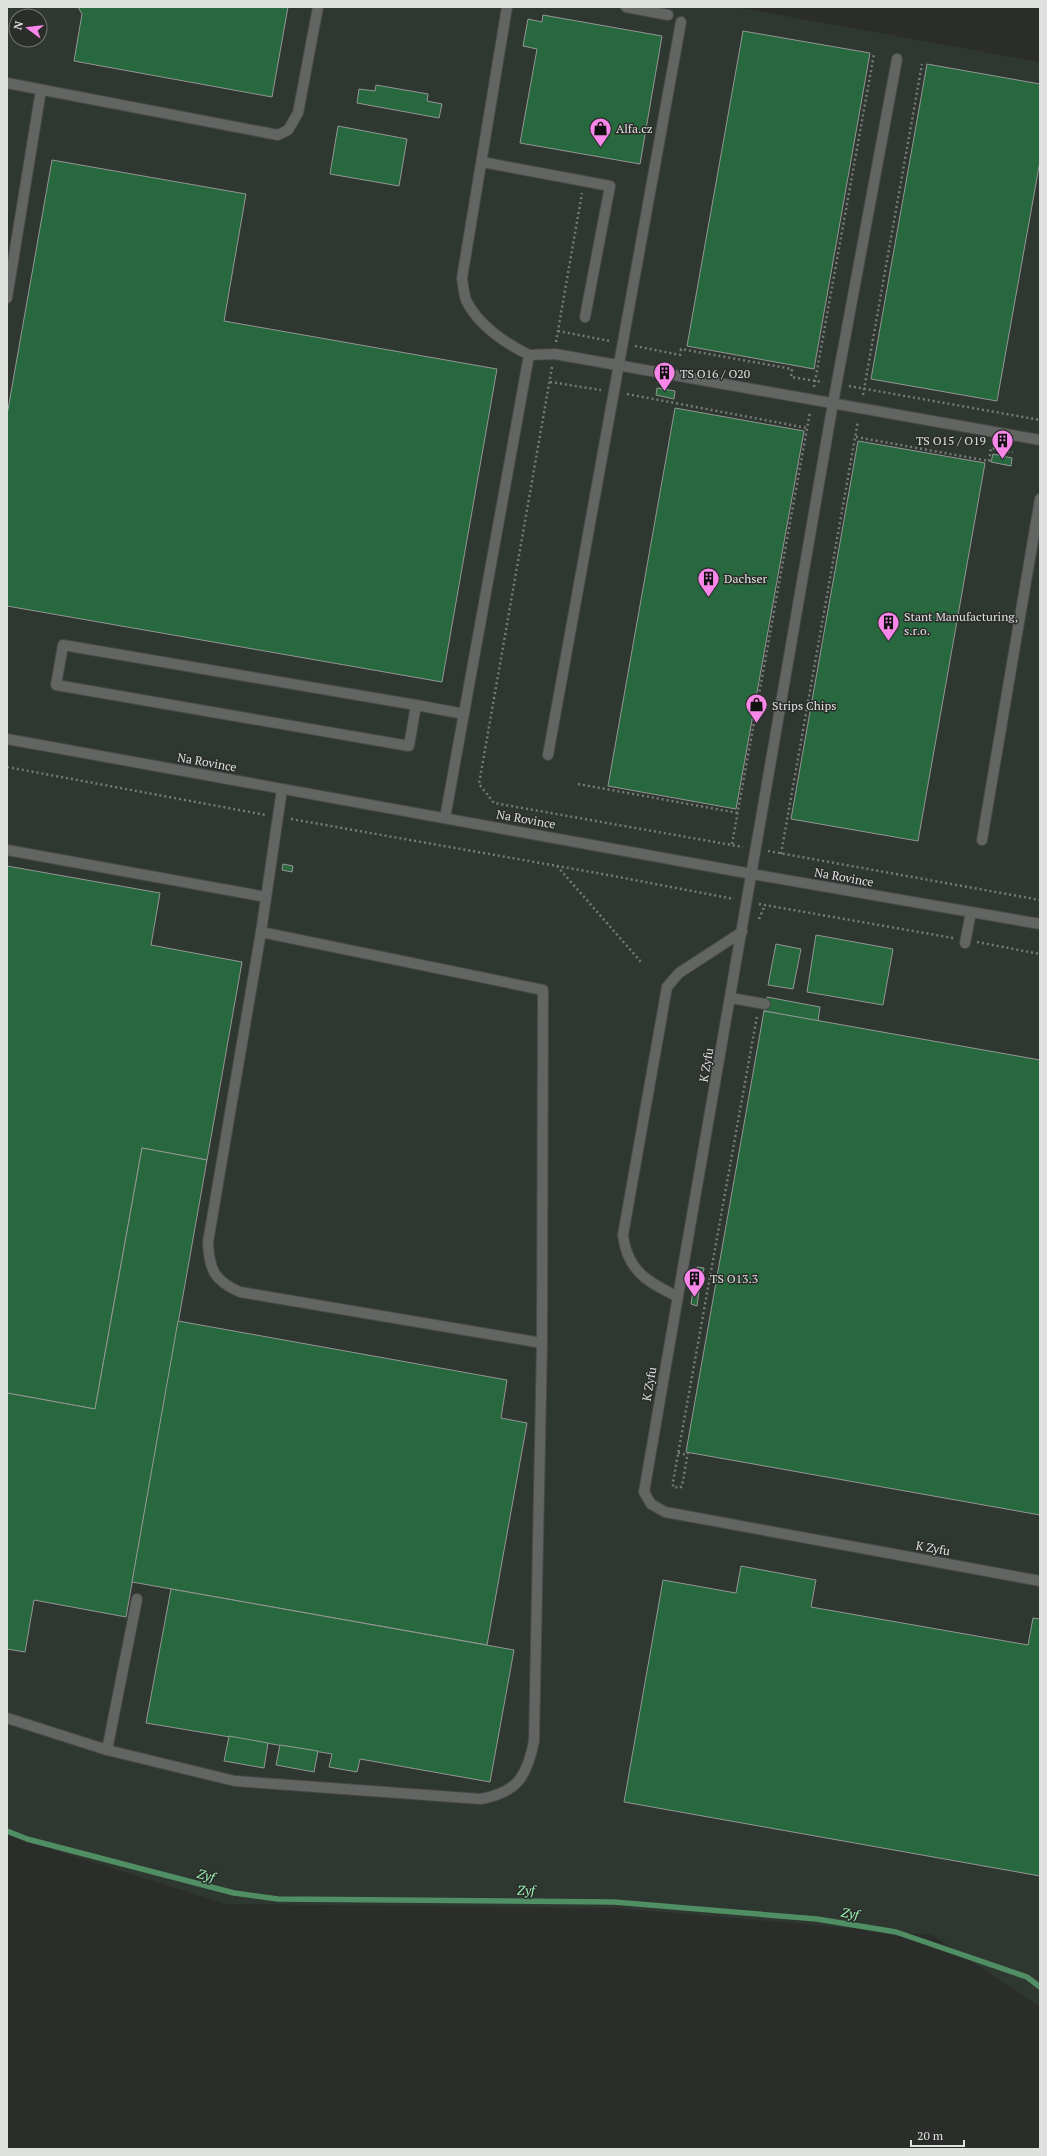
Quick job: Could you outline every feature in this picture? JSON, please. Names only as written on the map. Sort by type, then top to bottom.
[{"type":"street","points":[[7,83],[278,135],[288,130],[298,113],[318,7]]},
{"type":"street","points":[[507,7],[462,278],[466,299],[475,315],[507,344],[529,355],[554,354],[1040,440]]},
{"type":"street","points":[[626,7],[668,15]]},
{"type":"street","points":[[548,755],[681,22]]},
{"type":"street","name":"K Zyfu","points":[[897,59],[833,403],[731,998],[644,1488],[646,1498],[654,1507],[665,1512],[1040,1582]]},
{"type":"street","points":[[7,298],[40,90]]},
{"type":"street","points":[[482,162],[610,186],[585,317]]},
{"type":"street","points":[[445,818],[529,355]]},
{"type":"street","points":[[982,840],[1040,499]]},
{"type":"street","points":[[416,705],[409,746],[56,685],[63,645],[416,705],[464,714]]},
{"type":"street","name":"Na Rovince","points":[[7,739],[752,874],[1040,924]]},
{"type":"street","points":[[282,789],[261,932],[208,1242],[211,1267],[218,1278],[227,1286],[240,1292],[542,1343]]},
{"type":"street","points":[[7,850],[266,897]]},
{"type":"street","points":[[965,942],[971,912]]},
{"type":"street","points":[[7,1718],[107,1750],[235,1781],[481,1799],[499,1796],[512,1788],[526,1770],[534,1741],[542,1343],[543,990],[261,932]]},
{"type":"street","points":[[678,1297],[644,1278],[633,1266],[624,1249],[624,1228],[667,987],[679,973],[742,932]]},
{"type":"street","points":[[731,998],[762,1004]]},
{"type":"street","points":[[107,1750],[137,1599]]},
{"type":"path","points":[[732,844],[874,54]]},
{"type":"path","points":[[781,854],[922,64]]},
{"type":"path","points":[[584,181],[479,784],[494,803],[732,844],[1040,900]]},
{"type":"path","points":[[681,349],[792,369]]},
{"type":"path","points":[[793,365],[791,377],[1040,420]]},
{"type":"path","points":[[550,382],[613,392],[807,428]]},
{"type":"path","points":[[856,437],[989,461],[991,448],[1013,452]]},
{"type":"path","points":[[7,767],[556,866],[965,942],[1040,954]]},
{"type":"path","points":[[578,784],[738,813]]},
{"type":"path","points":[[556,866],[641,962]]},
{"type":"path","points":[[758,920],[765,905]]},
{"type":"path","points":[[678,1453],[688,1453],[682,1486],[676,1488],[672,1485],[762,1004]]},
{"type":"shaded area","points":[[7,7],[735,7],[1040,62],[1040,2007],[932,1935],[615,1908],[226,1904],[7,1835]]},
{"type":"building","points":[[78,7],[288,7],[272,97],[74,61],[82,14]]},
{"type":"building","points":[[543,15],[662,36],[640,164],[520,143],[537,49],[523,46],[528,19],[542,22]]},
{"type":"building","points":[[743,31],[870,53],[814,369],[687,346]]},
{"type":"building","points":[[927,64],[1040,84],[1040,161],[997,401],[871,379]]},
{"type":"building","points":[[376,85],[428,94],[427,101],[442,104],[439,118],[357,103],[359,89],[375,91]]},
{"type":"building","points":[[338,126],[407,139],[399,186],[330,174]]},
{"type":"building","points":[[52,160],[246,194],[224,321],[497,369],[442,682],[7,606],[7,415]]},
{"type":"building","name":"TS O16 / O20","points":[[657,388],[675,391],[674,399],[656,395]]},
{"type":"building","name":"Dachser","points":[[675,408],[804,431],[736,809],[608,786]]},
{"type":"building","name":"Stant Manufacturing, s.r.o.","points":[[858,441],[985,463],[918,841],[791,819]]},
{"type":"building","name":"TS O15 / O19","points":[[993,454],[1012,458],[1011,466],[991,462]]},
{"type":"building","points":[[283,864],[293,866],[292,872],[282,870]]},
{"type":"building","points":[[7,866],[160,893],[151,945],[242,962],[207,1160],[142,1148],[95,1409],[7,1393]]},
{"type":"building","points":[[816,935],[893,949],[883,1005],[807,992]]},
{"type":"building","points":[[776,944],[801,949],[793,989],[768,985]]},
{"type":"building","points":[[767,997],[820,1007],[818,1021],[764,1011]]},
{"type":"building","points":[[764,1011],[1040,1060],[1040,1515],[686,1452]]},
{"type":"building","points":[[142,1148],[207,1160],[126,1617],[34,1600],[25,1652],[7,1649],[7,1393],[95,1409]]},
{"type":"building","points":[[697,1267],[704,1268],[702,1281],[695,1280]]},
{"type":"building","name":"TS O13.3","points":[[693,1290],[699,1291],[697,1306],[691,1304]]},
{"type":"building","points":[[178,1321],[507,1380],[501,1418],[527,1423],[487,1645],[132,1582]]},
{"type":"building","points":[[741,1566],[816,1580],[811,1607],[1028,1645],[1033,1618],[1040,1619],[1040,1876],[624,1802],[663,1580],[736,1593]]},
{"type":"building","points":[[171,1589],[514,1650],[490,1782],[360,1759],[357,1772],[329,1767],[332,1754],[146,1723]]},
{"type":"building","points":[[229,1736],[268,1743],[264,1768],[224,1761]]},
{"type":"building","points":[[280,1745],[318,1751],[314,1772],[276,1765]]},
{"type":"waterway","name":"Zyf","points":[[7,1831],[27,1839],[234,1893],[278,1899],[614,1902],[817,1919],[896,1932],[1027,1977],[1040,1987]]},
{"type":"place","name":"Alfa.cz","points":[[601,148]]},
{"type":"place","name":"TS O16 / O20","points":[[665,392]]},
{"type":"place","name":"TS O15 / O19","points":[[1002,460]]},
{"type":"place","name":"Dachser","points":[[708,598]]},
{"type":"place","name":"Stant Manufacturing, s.r.o.","points":[[888,642]]},
{"type":"place","name":"Strips Chips","points":[[756,724]]},
{"type":"place","name":"TS O13.3","points":[[695,1298]]}]
